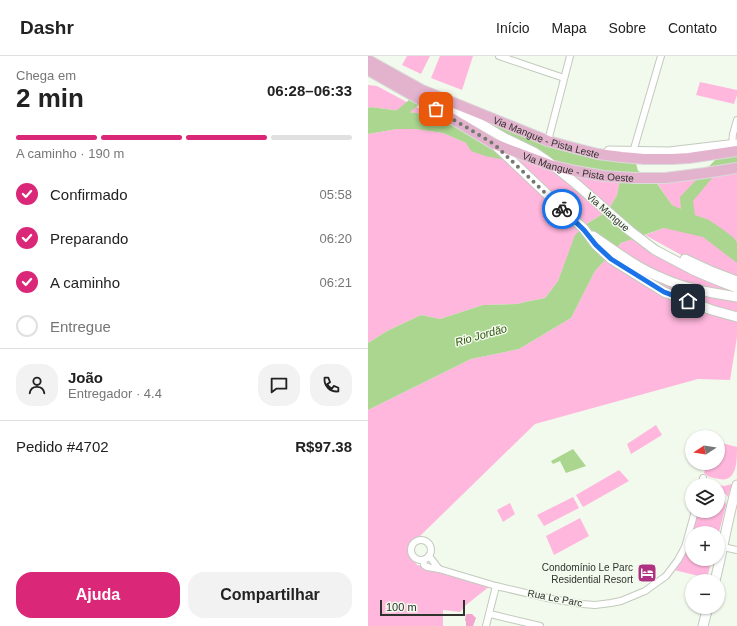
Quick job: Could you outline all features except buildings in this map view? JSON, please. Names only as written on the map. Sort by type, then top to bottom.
[{"type":"main road","name":"Via Mangue - Pista Leste","points":[[368,60],[422,90],[534,135],[598,154],[644,159],[672,159],[689,158],[735,146]]},
{"type":"main road","name":"Via Mangue - Pista Oeste","points":[[368,70],[494,144],[550,165],[604,176],[634,178],[665,178],[705,174],[737,168]]},
{"type":"main road","name":"Via Mangue","points":[[422,90],[546,160],[575,183],[630,232],[644,242],[665,255],[714,279],[737,288]]},
{"type":"main road","points":[[494,144],[584,230],[596,245],[611,259],[664,292],[712,310],[737,317]]},
{"type":"main road","points":[[578,149],[669,152],[735,146]]},
{"type":"main road","points":[[584,230],[641,268],[662,278],[689,288],[737,297]]},
{"type":"main road","points":[[630,232],[645,237],[677,256],[712,272],[737,281]]},
{"type":"main road","points":[[725,537],[737,485]]},
{"type":"main road","points":[[703,626],[706,614]]},
{"type":"street","points":[[499,56],[564,78]]},
{"type":"street","points":[[548,140],[570,56]]},
{"type":"street","points":[[633,152],[661,56]]},
{"type":"street","points":[[735,146],[733,134],[737,120]]},
{"type":"street","name":"Rua Le Parc","points":[[439,569],[429,556],[431,550],[429,544],[420,540],[415,542],[411,548],[412,555],[417,559],[422,560],[427,568],[439,569],[496,586],[557,600],[582,604],[611,603],[621,601],[645,591],[666,576],[678,560],[685,547],[693,518]]},
{"type":"street","points":[[725,547],[737,550]]},
{"type":"street","points":[[422,560],[429,556]]},
{"type":"street","points":[[486,626],[496,586]]},
{"type":"street","points":[[490,614],[540,626]]},
{"type":"shaded area","points":[[407,56],[430,56],[421,74],[402,65]]},
{"type":"shaded area","points":[[440,56],[473,56],[462,90],[431,78]]},
{"type":"shaded area","points":[[700,82],[737,90],[734,104],[696,95]]},
{"type":"shaded area","points":[[368,85],[377,86],[431,115],[371,107],[368,108]]},
{"type":"shaded area","points":[[397,129],[415,129],[443,133],[466,143],[528,155],[554,153],[573,155],[609,163],[617,169],[620,180],[617,195],[609,209],[588,223],[572,245],[558,281],[545,298],[517,304],[483,305],[440,319],[421,315],[387,331],[368,343],[368,134]]},
{"type":"shaded area","points":[[737,173],[737,279],[703,267],[645,235],[680,222],[672,205],[657,183]]},
{"type":"shaded area","points":[[632,239],[648,250],[733,292],[737,299],[737,337],[730,380],[698,379],[535,424],[420,536],[408,545],[409,554],[417,565],[490,586],[466,605],[460,612],[443,610],[443,626],[368,626],[368,410],[471,359],[519,349],[571,318],[595,271],[621,243]]},
{"type":"shaded area","points":[[656,425],[662,435],[631,454],[627,444]]},
{"type":"shaded area","points":[[725,444],[737,447],[735,470],[729,478],[715,478],[704,473],[705,470],[725,470]]},
{"type":"shaded area","points":[[619,470],[629,481],[583,507],[576,495]]},
{"type":"shaded area","points":[[732,484],[728,497],[725,493],[725,486]]},
{"type":"shaded area","points":[[573,497],[579,508],[544,526],[537,515]]},
{"type":"shaded area","points":[[510,503],[515,514],[503,522],[497,510]]},
{"type":"shaded area","points":[[580,518],[589,536],[554,555],[546,536]]},
{"type":"shaded area","points":[[695,518],[723,518],[721,526],[693,526]]},
{"type":"shaded area","points":[[685,554],[685,566],[710,566],[708,574],[690,574],[674,570]]},
{"type":"shaded area","points":[[466,614],[472,614],[476,618],[473,626],[466,626]]},
{"type":"water","name":"Rio Jordão","points":[[371,107],[431,115],[468,129],[458,122],[487,122],[518,133],[624,162],[656,182],[672,205],[681,209],[680,197],[716,159],[737,156],[737,163],[723,165],[693,201],[695,215],[709,220],[734,238],[737,243],[737,263],[703,237],[664,228],[621,243],[595,271],[571,318],[519,349],[471,359],[368,410],[368,343],[387,331],[421,315],[440,319],[483,305],[517,304],[545,298],[558,281],[575,235],[588,223],[609,209],[617,195],[620,180],[617,169],[609,163],[573,155],[554,153],[528,155],[516,159],[500,159],[471,151],[466,143],[443,133],[415,129],[397,129],[368,134],[368,108]]},
{"type":"water","points":[[573,449],[586,466],[566,473],[560,461],[553,464],[551,461]]},
{"type":"waterway","points":[[368,128],[393,120],[419,98]]},
{"type":"waterway","points":[[535,150],[604,166],[631,164],[635,179]]},
{"type":"way so far","points":[[436,109],[494,144],[562,209]]},
{"type":"place","name":"Condomínio Le Parc Residential Resort","points":[[647,573]]},
{"type":"route","points":[[562,209],[611,259],[664,292],[688,301]]}]
